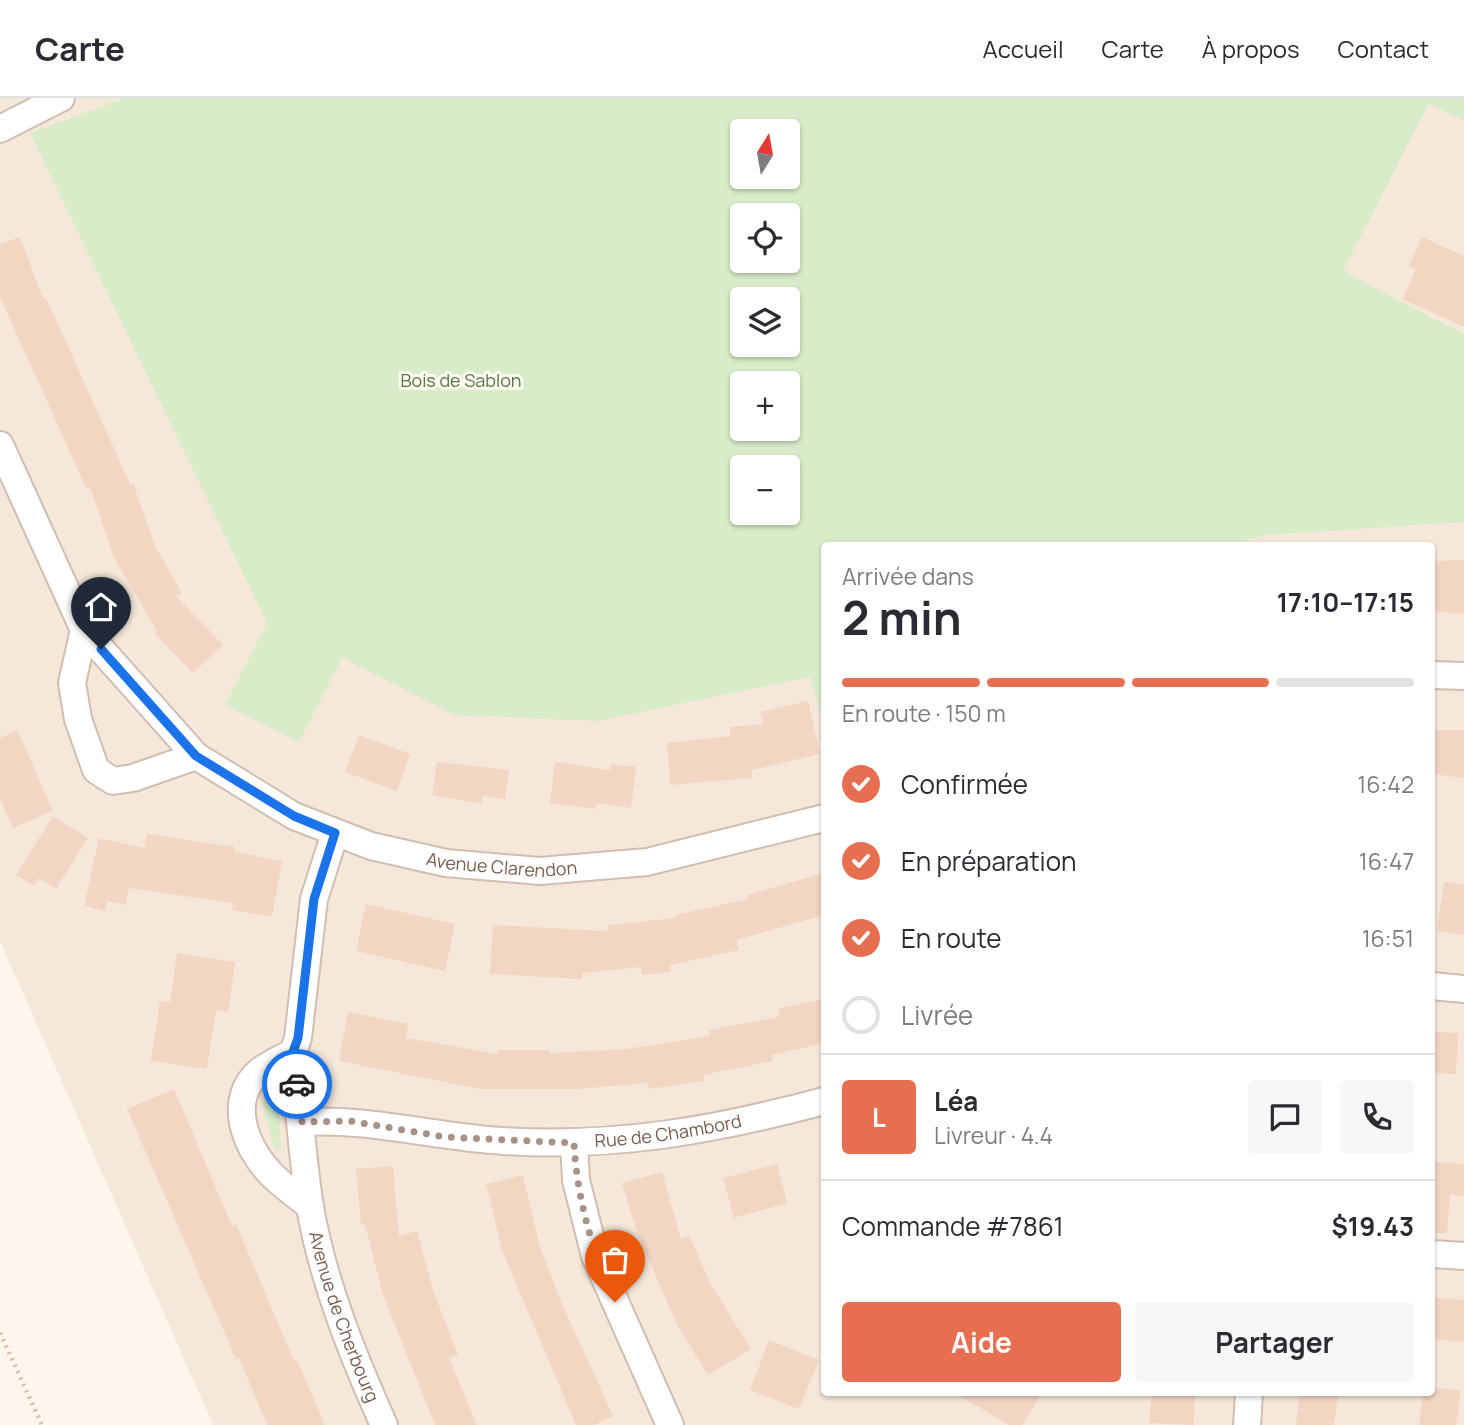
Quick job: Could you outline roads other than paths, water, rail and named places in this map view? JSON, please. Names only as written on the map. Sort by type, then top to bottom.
[{"type":"street","points":[[0,129],[61,98]]},
{"type":"street","name":"Avenue Clarendon","points":[[0,444],[84,631],[196,756],[294,816],[371,846],[446,863],[540,871],[647,862],[821,819]]},
{"type":"street","points":[[84,631],[72,683],[78,719],[96,770],[113,781],[133,778],[196,756]]},
{"type":"street","points":[[1435,675],[1464,676]]},
{"type":"street","name":"Avenue de Cherbourg","points":[[335,833],[314,899],[298,1038],[293,1052],[310,1206],[317,1241],[354,1360],[384,1425]]},
{"type":"street","points":[[1435,986],[1464,989]]},
{"type":"street","name":"Avenue de Cherbourg","points":[[293,1052],[260,1071],[243,1092],[239,1111],[254,1152],[272,1175],[310,1206]]},
{"type":"street","name":"Rue de Chambord","points":[[302,1122],[350,1121],[445,1137],[574,1143],[658,1136],[734,1125],[821,1102]]},
{"type":"street","points":[[574,1143],[576,1180],[595,1256],[670,1425]]},
{"type":"street","points":[[1435,1254],[1464,1256]]},
{"type":"street","points":[[1247,1425],[1249,1396]]},
{"type":"park label","name":"Bois de Sablon","points":[[461,381]]}]
